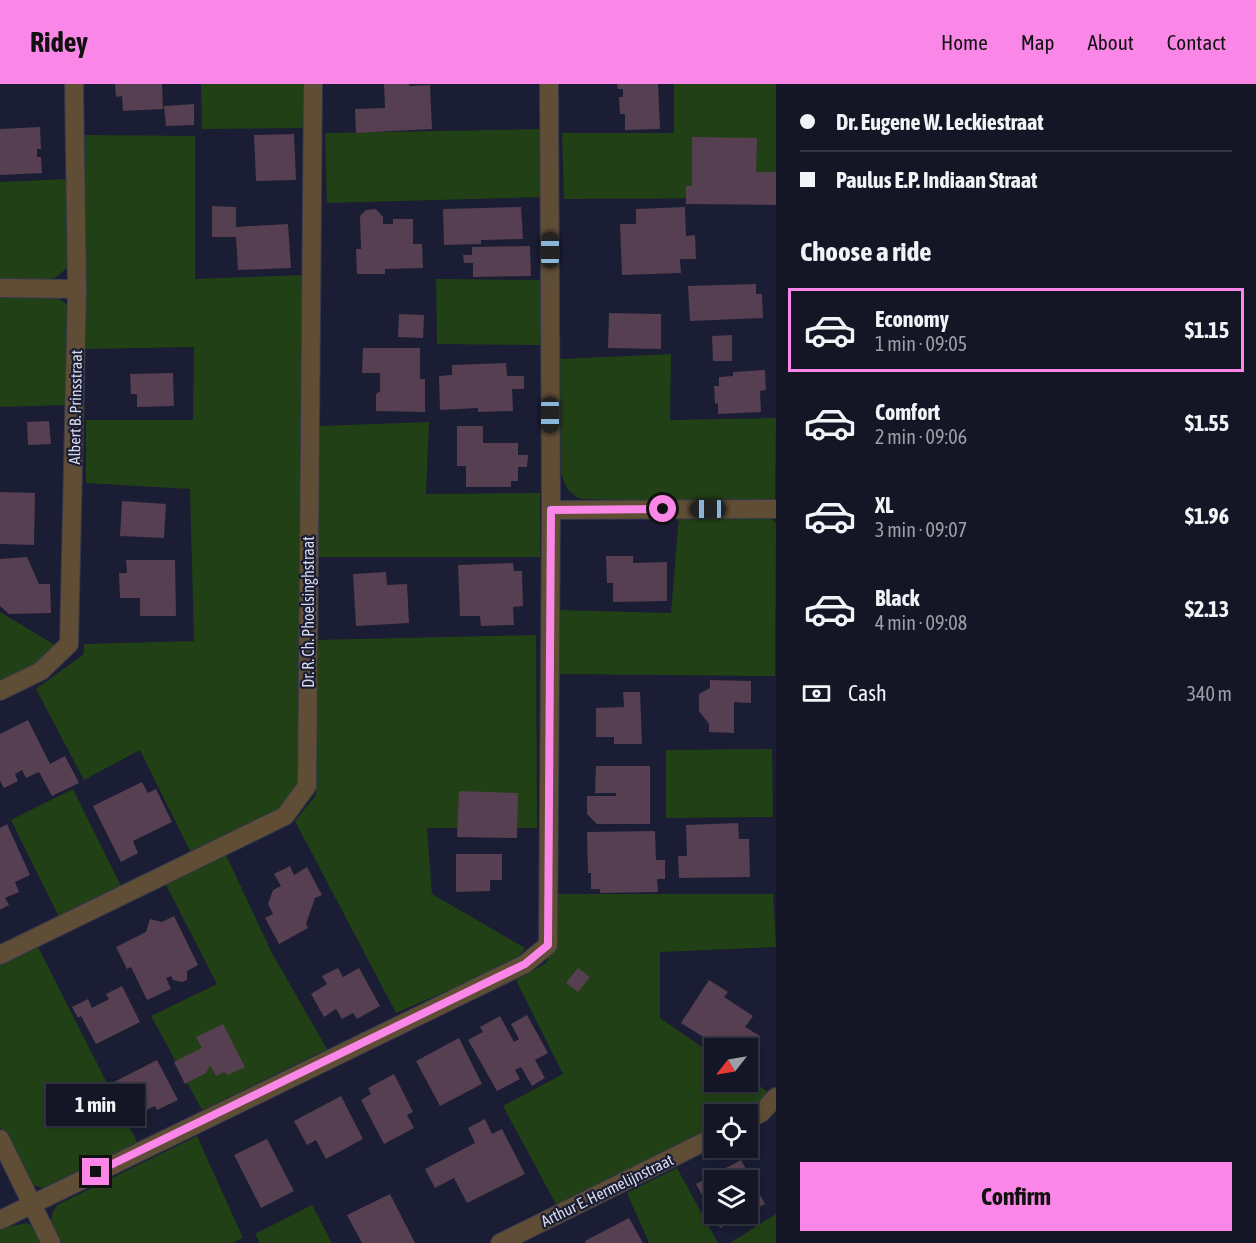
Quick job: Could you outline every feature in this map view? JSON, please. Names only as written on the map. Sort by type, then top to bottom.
[{"type":"street","name":"Albert B. Prinsstraat","points":[[0,692],[41,671],[69,644],[77,288],[74,84]]},
{"type":"street","name":"Dr. R. Ch. Phoelsinghstraat","points":[[0,955],[285,816],[307,786],[312,84]]},
{"type":"street","points":[[0,1220],[525,964],[548,945],[551,510],[549,84]]},
{"type":"street","points":[[0,288],[77,288]]},
{"type":"street","points":[[551,510],[776,509]]},
{"type":"street","points":[[758,1114],[776,1097]]},
{"type":"street","points":[[0,1139],[51,1243]]},
{"type":"street","name":"Arthur E. Hermelijnstraat","points":[[500,1243],[704,1142]]},
{"type":"green space","points":[[201,84],[305,84],[304,128],[202,129]]},
{"type":"green space","points":[[674,84],[776,84],[776,198],[564,199],[562,133],[674,133]]},
{"type":"green space","points":[[545,129],[546,197],[327,203],[325,133]]},
{"type":"green space","points":[[85,135],[195,136],[195,279],[305,275],[298,784],[291,798],[281,808],[250,826],[190,851],[140,750],[84,780],[36,689],[84,654],[84,644],[194,641],[190,489],[86,483],[86,420],[193,420],[194,347],[85,349]]},
{"type":"green space","points":[[68,179],[70,255],[67,268],[44,283],[0,283],[0,182]]},
{"type":"green space","points":[[436,279],[543,280],[543,345],[437,344]]},
{"type":"green space","points":[[0,298],[58,298],[66,304],[71,315],[68,405],[0,407]]},
{"type":"green space","points":[[671,354],[670,420],[776,418],[775,500],[762,503],[581,499],[568,489],[561,473],[560,359]]},
{"type":"green space","points":[[429,422],[426,494],[540,493],[540,557],[317,557],[319,426]]},
{"type":"green space","points":[[679,516],[768,516],[776,523],[775,676],[557,674],[558,610],[671,613]]},
{"type":"green space","points":[[0,612],[55,645],[48,657],[0,682]]},
{"type":"green space","points":[[536,635],[537,828],[427,828],[432,894],[525,948],[516,961],[396,1013],[295,821],[316,795],[315,640]]},
{"type":"green space","points":[[772,749],[773,817],[666,818],[666,750]]},
{"type":"green space","points":[[73,789],[122,888],[60,919],[11,820]]},
{"type":"green space","points":[[226,855],[272,953],[327,1049],[202,1110],[151,1016],[217,984],[166,885]]},
{"type":"green space","points":[[556,894],[773,894],[776,947],[660,952],[660,1018],[704,1048],[704,1092],[758,1092],[758,1085],[771,1094],[758,1105],[704,1104],[704,1133],[557,1206],[503,1106],[563,1074],[516,980],[546,963],[556,943]]},
{"type":"green space","points":[[37,945],[137,1142],[46,1189],[34,1185],[23,1176],[0,1126],[0,962]]},
{"type":"green space","points":[[197,1136],[243,1238],[233,1243],[59,1243],[51,1224],[57,1205]]},
{"type":"green space","points":[[677,1168],[704,1217],[704,1224],[708,1224],[718,1243],[649,1243],[627,1193]]},
{"type":"green space","points":[[312,1205],[332,1243],[260,1243],[255,1234]]},
{"type":"green space","points":[[776,1214],[776,1243],[730,1243]]},
{"type":"green space","points":[[28,1223],[37,1232],[42,1243],[0,1243],[0,1230]]},
{"type":"building","points":[[115,84],[162,84],[163,109],[123,111],[122,96],[116,97]]},
{"type":"building","points":[[384,84],[430,85],[432,129],[356,133],[355,109],[385,108]]},
{"type":"building","points":[[617,84],[658,84],[660,129],[625,130],[625,114],[620,114],[619,97],[623,97],[623,89],[618,89]]},
{"type":"building","points":[[194,104],[194,125],[166,126],[164,106]]},
{"type":"building","points":[[40,127],[41,149],[37,149],[37,157],[41,157],[42,173],[0,175],[0,129]]},
{"type":"building","points":[[294,134],[296,180],[256,181],[254,135]]},
{"type":"building","points":[[692,137],[757,138],[756,172],[776,172],[776,205],[686,204],[686,186],[692,186]]},
{"type":"building","points":[[212,206],[236,207],[236,227],[288,224],[291,268],[238,270],[236,237],[212,237]]},
{"type":"building","points":[[521,207],[523,239],[481,240],[481,244],[444,245],[443,209]]},
{"type":"building","points":[[685,207],[686,236],[695,235],[696,259],[680,259],[681,273],[622,275],[620,224],[636,224],[636,209]]},
{"type":"building","points":[[376,209],[383,217],[383,224],[393,224],[393,219],[413,219],[413,244],[422,244],[423,268],[385,269],[385,274],[357,274],[356,249],[361,249],[360,216],[366,210]]},
{"type":"building","points":[[530,246],[531,276],[473,277],[473,263],[464,263],[463,255],[472,255],[472,247]]},
{"type":"building","points":[[756,284],[756,294],[762,294],[763,318],[690,321],[688,286]]},
{"type":"building","points":[[609,313],[661,314],[661,349],[608,348]]},
{"type":"building","points":[[399,314],[424,315],[423,338],[398,337]]},
{"type":"building","points":[[732,335],[732,361],[713,361],[712,336]]},
{"type":"building","points":[[363,348],[420,348],[420,379],[425,379],[425,412],[376,411],[376,394],[380,391],[380,373],[362,373]]},
{"type":"building","points":[[506,363],[507,376],[524,376],[524,389],[512,389],[513,411],[478,412],[478,408],[440,410],[439,376],[452,375],[452,365]]},
{"type":"building","points":[[765,370],[766,390],[760,391],[761,412],[718,414],[714,386],[719,386],[719,377],[733,376],[733,372]]},
{"type":"building","points":[[173,373],[174,406],[137,407],[137,394],[131,394],[130,374]]},
{"type":"building","points":[[49,421],[51,444],[28,445],[27,422]]},
{"type":"building","points":[[457,426],[483,426],[483,443],[518,443],[518,455],[528,455],[527,467],[518,467],[518,481],[511,481],[511,487],[466,487],[466,466],[457,466]]},
{"type":"building","points":[[0,492],[35,493],[34,545],[0,544]]},
{"type":"building","points":[[122,501],[166,504],[164,538],[120,536]]},
{"type":"building","points":[[606,556],[633,556],[633,563],[667,562],[667,601],[613,602],[613,583],[607,583]]},
{"type":"building","points":[[27,557],[39,584],[50,584],[51,613],[9,614],[0,606],[0,559]]},
{"type":"building","points":[[126,560],[175,560],[176,616],[140,616],[140,598],[120,598],[119,573],[127,573]]},
{"type":"building","points":[[513,563],[514,571],[522,571],[523,606],[513,607],[514,625],[481,626],[480,616],[460,616],[458,565]]},
{"type":"building","points":[[386,572],[387,585],[407,584],[409,623],[356,626],[353,574]]},
{"type":"building","points":[[710,680],[751,681],[751,703],[734,702],[734,733],[709,732],[709,724],[699,711],[699,694],[710,688]]},
{"type":"building","points":[[623,692],[640,692],[642,744],[614,744],[614,737],[596,737],[596,708],[624,707]]},
{"type":"building","points":[[28,720],[50,764],[65,756],[79,783],[52,796],[39,772],[26,778],[22,770],[15,774],[18,781],[4,788],[0,781],[0,734]]},
{"type":"building","points":[[596,766],[650,766],[650,824],[597,824],[587,814],[587,796],[616,796],[616,793],[595,793]]},
{"type":"building","points":[[142,782],[148,793],[156,789],[172,822],[133,841],[138,853],[121,862],[93,806]]},
{"type":"building","points":[[459,791],[518,793],[517,838],[457,837]]},
{"type":"building","points":[[738,823],[739,839],[749,839],[750,877],[679,878],[678,856],[687,856],[686,825]]},
{"type":"building","points":[[7,824],[30,875],[15,882],[19,892],[5,898],[9,905],[0,910],[0,828]]},
{"type":"building","points":[[655,831],[656,860],[665,860],[665,879],[657,879],[658,892],[600,893],[600,889],[591,889],[591,873],[588,873],[587,832]]},
{"type":"building","points":[[456,854],[502,854],[502,880],[490,880],[490,891],[456,892]]},
{"type":"building","points":[[290,866],[294,875],[307,867],[322,895],[315,898],[306,924],[308,928],[279,944],[265,918],[273,914],[268,904],[273,890],[281,886],[274,874]]},
{"type":"building","points":[[174,916],[198,965],[187,971],[187,980],[182,982],[173,980],[171,976],[166,978],[171,989],[147,1000],[131,967],[127,969],[116,947],[146,932],[150,919],[162,922]]},
{"type":"building","points":[[338,968],[343,977],[359,968],[380,1006],[357,1019],[353,1013],[342,1019],[336,1009],[324,1017],[311,994],[327,984],[322,976]]},
{"type":"building","points":[[578,968],[590,977],[578,992],[566,983]]},
{"type":"building","points":[[709,980],[728,992],[724,997],[753,1016],[745,1027],[760,1036],[758,1039],[705,1038],[681,1023]]},
{"type":"building","points":[[122,986],[140,1022],[96,1044],[81,1016],[78,1018],[72,1007],[88,999],[92,1008],[109,999],[106,994]]},
{"type":"building","points":[[527,1015],[548,1053],[535,1060],[545,1078],[532,1086],[521,1067],[515,1070],[520,1079],[497,1091],[468,1040],[483,1032],[480,1027],[500,1016],[514,1042],[519,1039],[511,1024]]},
{"type":"building","points":[[223,1024],[245,1067],[228,1075],[224,1072],[216,1076],[210,1065],[206,1073],[185,1084],[174,1062],[202,1048],[196,1037]]},
{"type":"building","points":[[459,1038],[482,1084],[440,1106],[416,1061]]},
{"type":"building","points":[[157,1060],[178,1100],[157,1110],[155,1106],[132,1117],[114,1082]]},
{"type":"building","points":[[394,1074],[413,1112],[407,1115],[414,1128],[384,1144],[361,1100],[371,1094],[368,1088]]},
{"type":"building","points":[[341,1096],[363,1139],[326,1159],[316,1140],[307,1145],[294,1121]]},
{"type":"building","points":[[485,1119],[492,1134],[502,1129],[525,1174],[467,1203],[454,1178],[435,1188],[425,1169],[475,1143],[468,1128]]},
{"type":"building","points":[[267,1139],[294,1191],[261,1208],[234,1155]]},
{"type":"building","points":[[741,1160],[746,1170],[722,1170]]},
{"type":"building","points":[[704,1180],[704,1199],[696,1184]]},
{"type":"building","points":[[758,1191],[765,1204],[758,1208]]},
{"type":"building","points":[[390,1194],[415,1243],[362,1243],[347,1215]]},
{"type":"building","points":[[629,1218],[643,1243],[586,1243],[585,1241]]},
{"type":"route","points":[[96,1172],[525,964],[548,945],[551,510],[663,509]]}]
